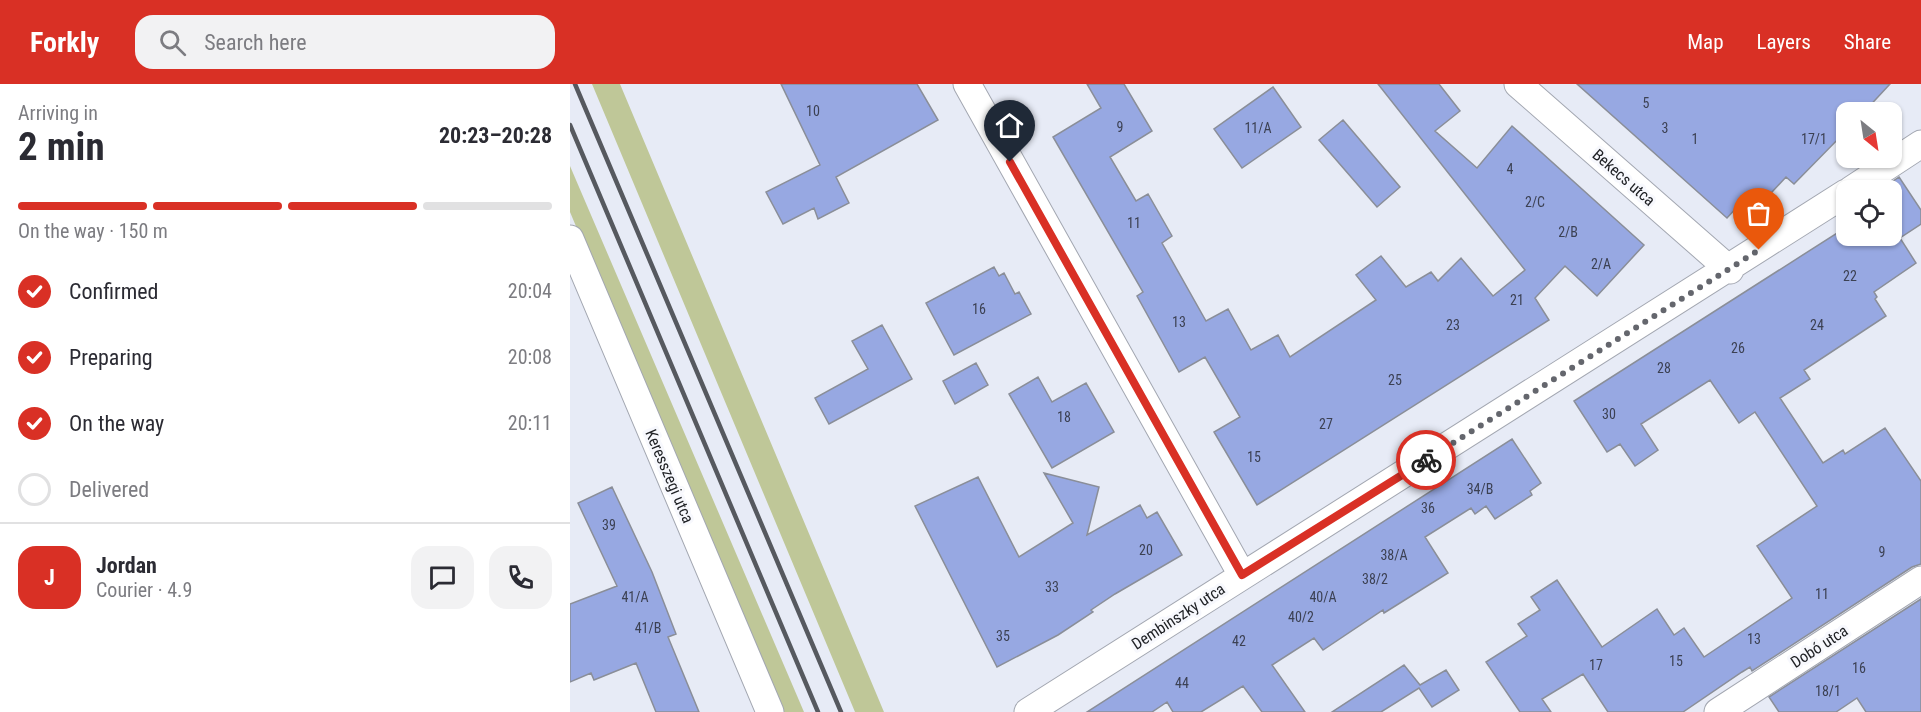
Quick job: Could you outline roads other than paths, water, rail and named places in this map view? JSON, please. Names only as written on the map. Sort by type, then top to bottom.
[{"type":"street","points":[[968,84],[1242,575]]},
{"type":"street","name":"Bekecs utca","points":[[1518,84],[1730,270]]},
{"type":"street","points":[[1866,180],[1921,144]]},
{"type":"street","name":"Dembinszky utca","points":[[1028,712],[1242,575],[1730,270],[1836,201]]},
{"type":"street","name":"Keresszegi utca","points":[[570,239],[770,712]]},
{"type":"street","name":"Dobó utca","points":[[1718,712],[1921,580]]},
{"type":"railway","points":[[575,84],[841,712]]},
{"type":"railway","points":[[570,125],[818,712]]}]
